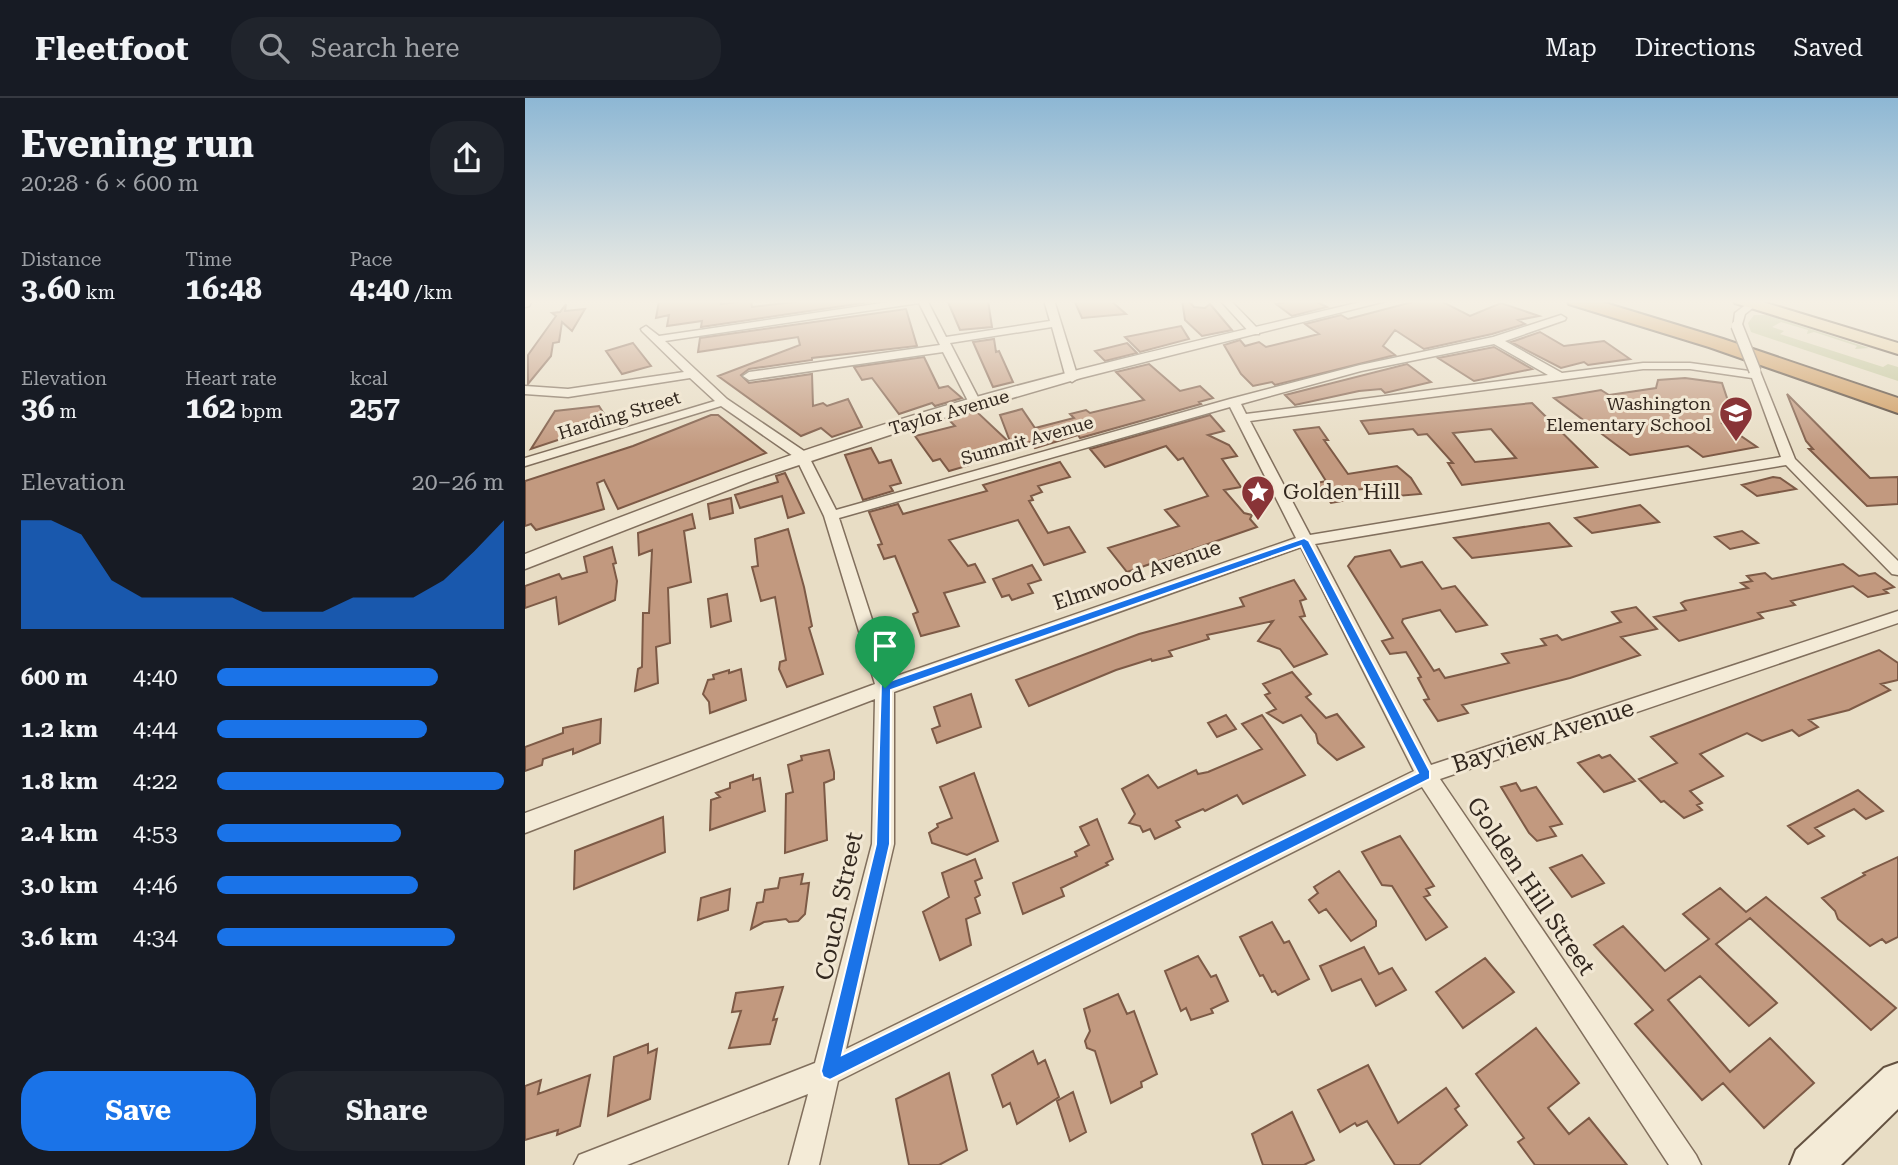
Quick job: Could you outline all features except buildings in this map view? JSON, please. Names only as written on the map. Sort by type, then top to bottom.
[{"type":"highway","points":[[1732,350],[1898,422]]},
{"type":"highway","points":[[1736,350],[1898,406]]},
{"type":"highway","points":[[1778,350],[1898,391]]},
{"type":"main road","points":[[1811,1165],[1898,1082]]},
{"type":"street","points":[[669,350],[723,402],[802,456]]},
{"type":"street","points":[[749,376],[908,350]]},
{"type":"street","points":[[946,350],[975,402]]},
{"type":"street","points":[[1063,350],[1072,378]]},
{"type":"street","name":"Taylor Avenue","points":[[525,562],[643,514],[802,456],[975,402],[1184,350]]},
{"type":"street","points":[[1238,410],[1360,368],[1448,350]]},
{"type":"street","points":[[1513,350],[1560,377]]},
{"type":"street","points":[[1747,350],[1789,460],[1898,570]]},
{"type":"street","name":"Summit Avenue","points":[[831,516],[1238,410],[1668,365],[1756,373]]},
{"type":"street","points":[[525,390],[568,393],[691,374]]},
{"type":"street","name":"Harding Street","points":[[525,462],[723,402]]},
{"type":"street","name":"Golden Hill Street","points":[[1238,410],[1426,775],[1686,1165]]},
{"type":"street","name":"Couch Street","points":[[802,456],[831,516],[885,688],[883,844],[830,1071],[804,1165]]},
{"type":"street","name":"Elmwood Avenue","points":[[525,824],[885,688],[1304,541],[1789,460]]},
{"type":"street","name":"Bayview Avenue","points":[[589,1165],[830,1071],[1426,775],[1898,618]]},
{"type":"green space","points":[[1804,350],[1829,350],[1883,367],[1888,364],[1898,367],[1898,381]]},
{"type":"place","name":"Washington Elementary School","points":[[1736,443]]},
{"type":"place","name":"Golden Hill","points":[[1258,522]]},
{"type":"route","points":[[1304,541],[1426,775],[830,1071],[883,844],[885,688],[1304,541]]}]
